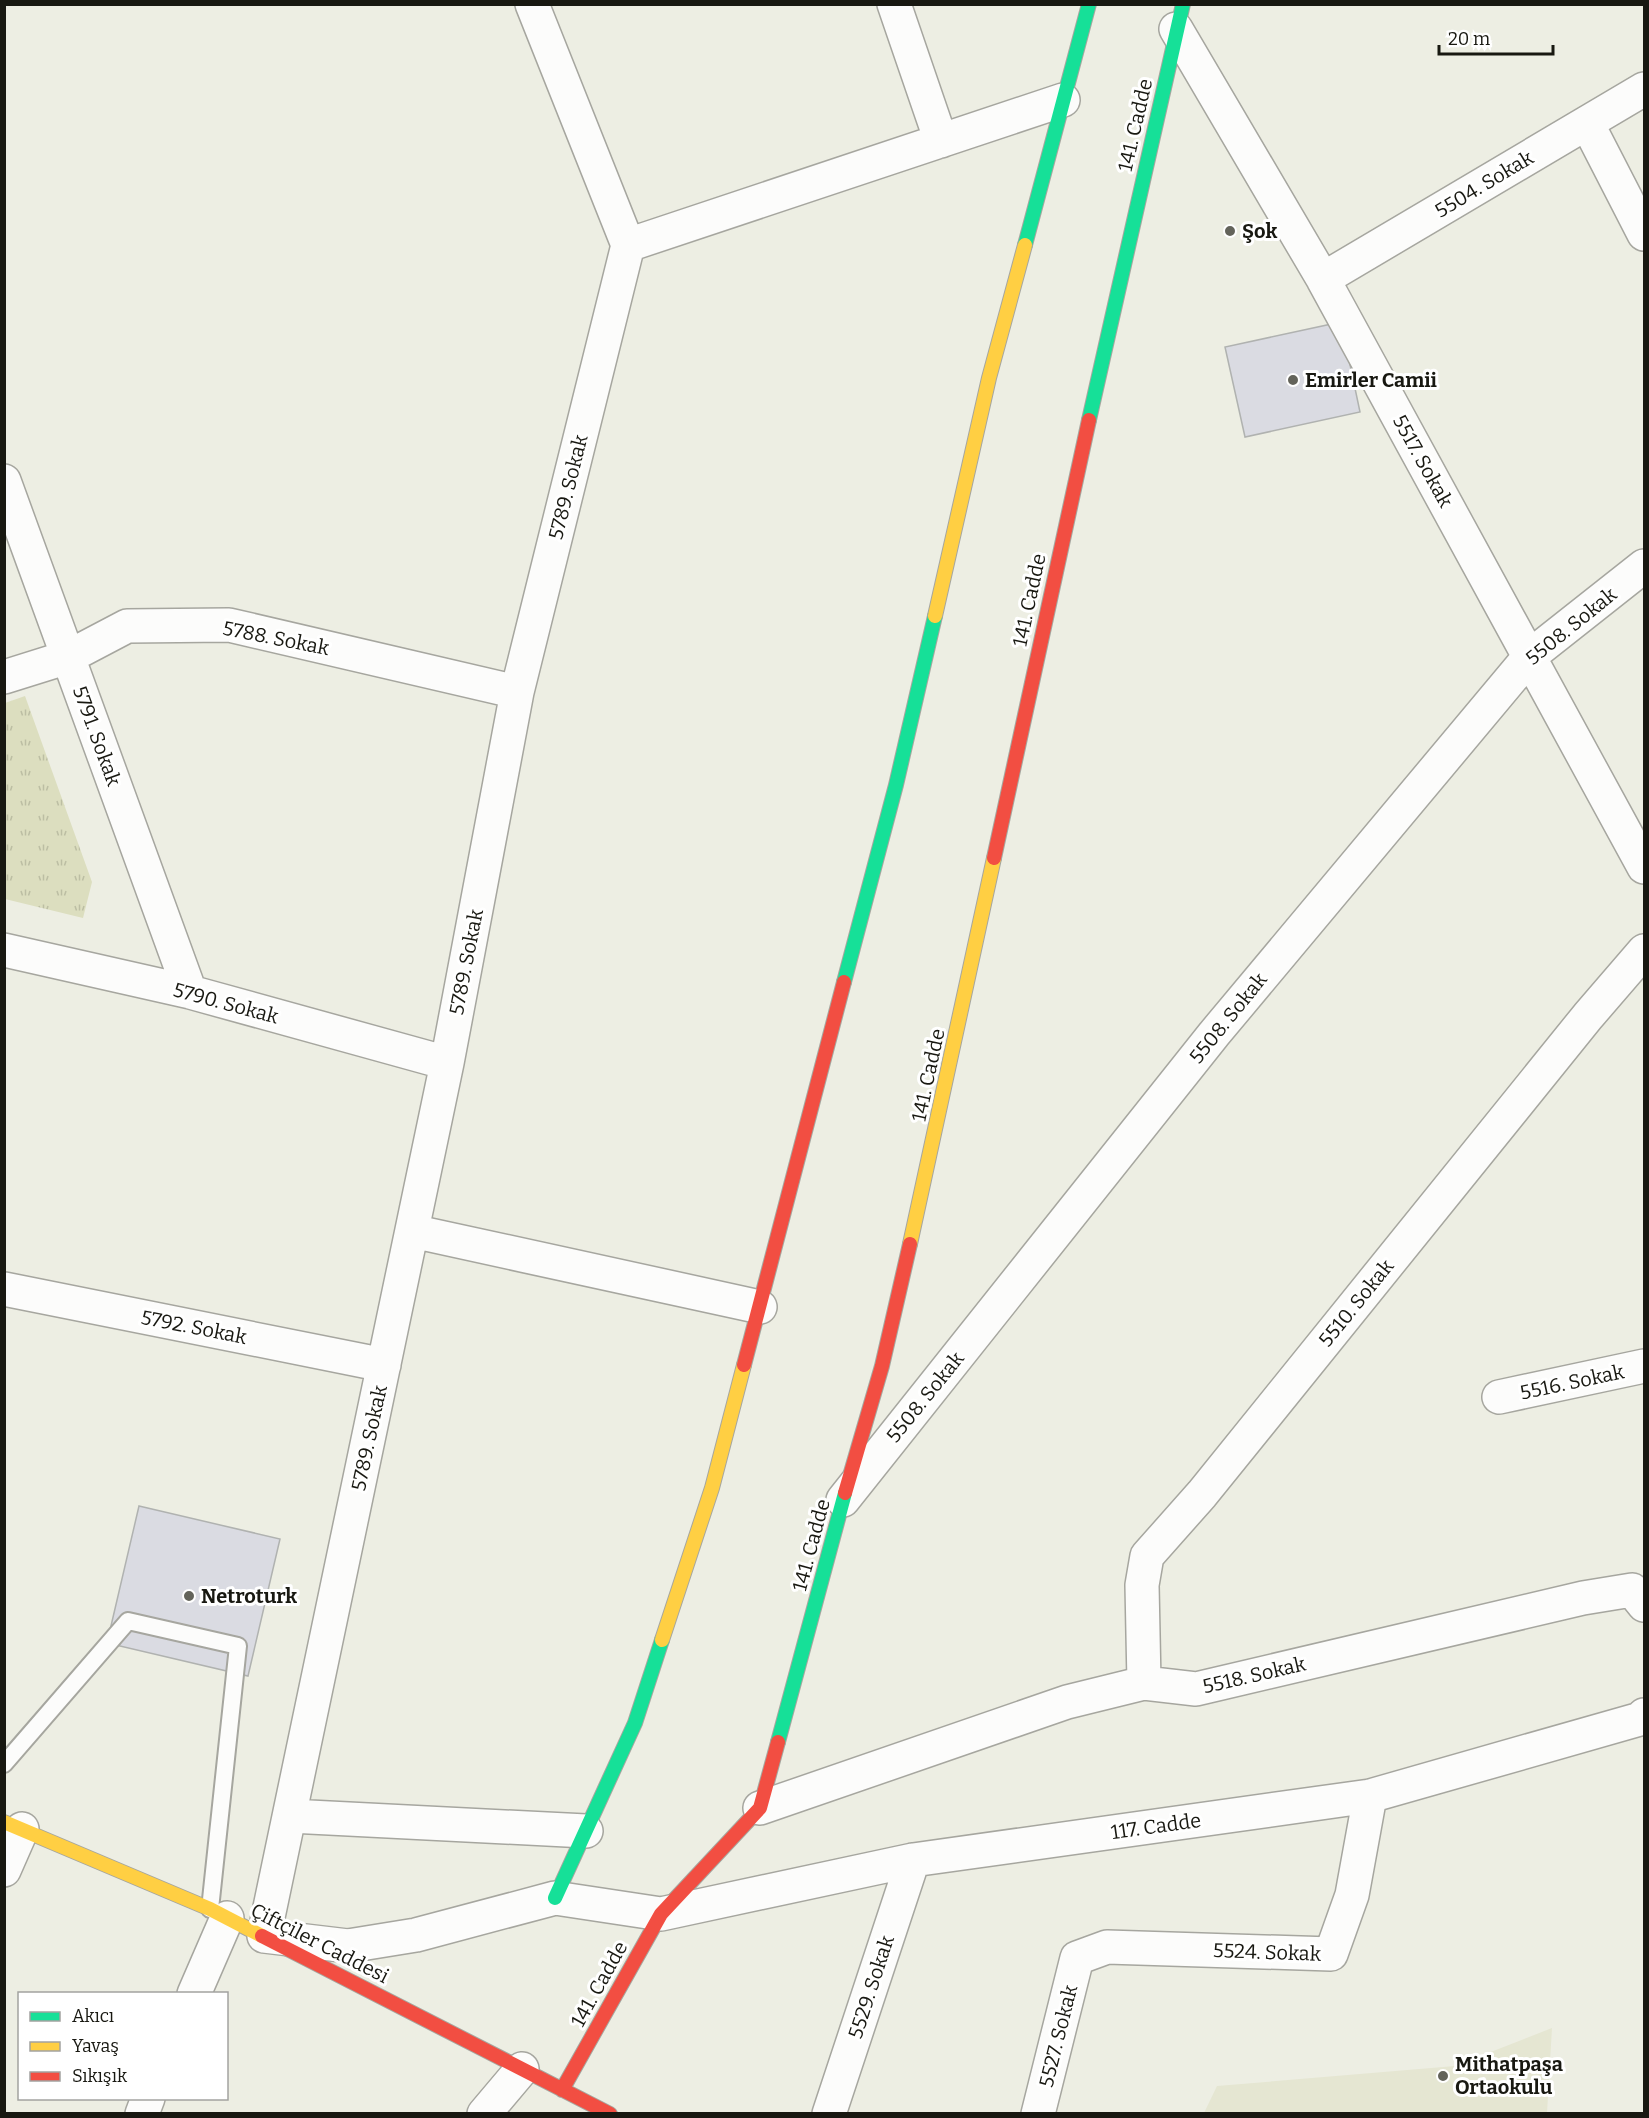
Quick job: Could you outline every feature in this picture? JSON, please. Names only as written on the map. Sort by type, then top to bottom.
[{"type":"street","points":[[532,4],[628,245],[1063,100]]},
{"type":"street","points":[[894,4],[941,141]]},
{"type":"street","points":[[555,1898],[639,1712],[712,1488],[896,785],[989,378],[1089,4]]},
{"type":"street","name":"5517. Sokak","points":[[1179,17],[1644,867]]},
{"type":"street","name":"141. Cadde","points":[[562,2090],[661,1914],[760,1808],[843,1500],[882,1366],[898,1299],[944,1096],[1052,587],[1179,17]]},
{"type":"street","name":"5504. Sokak","points":[[1323,279],[1644,89]]},
{"type":"street","points":[[1587,123],[1644,234]]},
{"type":"street","name":"5789. Sokak","points":[[264,1936],[447,1063],[517,692],[628,245]]},
{"type":"street","name":"5791. Sokak","points":[[4,481],[190,992]]},
{"type":"street","name":"5508. Sokak","points":[[843,1500],[1214,1034],[1530,656],[1644,566]]},
{"type":"street","name":"5788. Sokak","points":[[4,676],[69,657],[126,626],[230,625],[517,692]]},
{"type":"street","name":"5790. Sokak","points":[[4,950],[190,992],[447,1063]]},
{"type":"street","name":"5510. Sokak","points":[[1144,1683],[1142,1585],[1147,1556],[1202,1494],[1588,1016],[1644,951]]},
{"type":"street","points":[[412,1231],[760,1307]]},
{"type":"street","name":"5792. Sokak","points":[[4,1289],[384,1365]]},
{"type":"street","name":"5516. Sokak","points":[[1499,1397],[1644,1366]]},
{"type":"street","name":"5518. Sokak","points":[[760,1808],[1067,1702],[1144,1683],[1196,1689],[1583,1598],[1632,1590],[1644,1605]]},
{"type":"street","name":"117. Cadde","points":[[661,1914],[913,1860],[1370,1796],[1640,1719],[1644,1715]]},
{"type":"street","name":"5524. Sokak","points":[[1077,1958],[1107,1947],[1331,1954],[1352,1895],[1370,1796]]},
{"type":"street","points":[[290,1816],[586,1830]]},
{"type":"street","points":[[4,1870],[13,1826]]},
{"type":"street","name":"Çiftçiler Caddesi","points":[[13,1826],[219,1913],[610,2114]]},
{"type":"street","name":"5529. Sokak","points":[[829,2114],[913,1860]]},
{"type":"street","points":[[264,1936],[348,1946],[416,1935],[555,1898],[661,1914]]},
{"type":"street","points":[[195,1992],[219,1913]]},
{"type":"street","name":"5527. Sokak","points":[[1038,2114],[1077,1958]]},
{"type":"street","points":[[484,2114],[522,2069]]},
{"type":"lane","points":[[4,1764],[128,1621],[238,1646],[219,1913]]},
{"type":"shaded area","name":"Mithatpaşa Ortaokulu","points":[[1552,2028],[1547,2113],[1204,2113],[1217,2086],[1455,2066]]},
{"type":"green space","points":[[25,696],[92,882],[83,918],[5,899],[5,703]]},
{"type":"building","name":"Emirler Camii","points":[[1341,322],[1360,412],[1245,437],[1225,347]]},
{"type":"building","points":[[139,1506],[280,1539],[248,1676],[107,1643]]},
{"type":"traffic: fast","points":[[1025,245],[1089,4]]},
{"type":"traffic: fast","points":[[1089,420],[1183,4]]},
{"type":"traffic: fast","points":[[844,982],[896,785],[935,616]]},
{"type":"traffic: fast","points":[[778,1742],[845,1493]]},
{"type":"traffic: fast","points":[[555,1898],[635,1723],[662,1640]]},
{"type":"traffic: slow","points":[[935,616],[989,378],[1025,245]]},
{"type":"traffic: slow","points":[[910,1244],[994,858]]},
{"type":"traffic: slow","points":[[662,1640],[712,1488],[744,1365]]},
{"type":"traffic: slow","points":[[4,1822],[210,1909],[262,1936]]},
{"type":"traffic: jam","points":[[994,858],[1089,420]]},
{"type":"traffic: jam","points":[[744,1365],[844,982]]},
{"type":"traffic: jam","points":[[845,1493],[882,1366],[910,1244]]},
{"type":"traffic: jam","points":[[562,2090],[661,1914],[760,1808],[778,1742]]},
{"type":"traffic: jam","points":[[262,1936],[610,2114]]},
{"type":"place","name":"Şok","points":[[1230,231]]},
{"type":"place","name":"Emirler Camii","points":[[1293,380]]},
{"type":"place","name":"Netroturk","points":[[189,1596]]},
{"type":"place","name":"Mithatpaşa Ortaokulu","points":[[1443,2076]]}]
